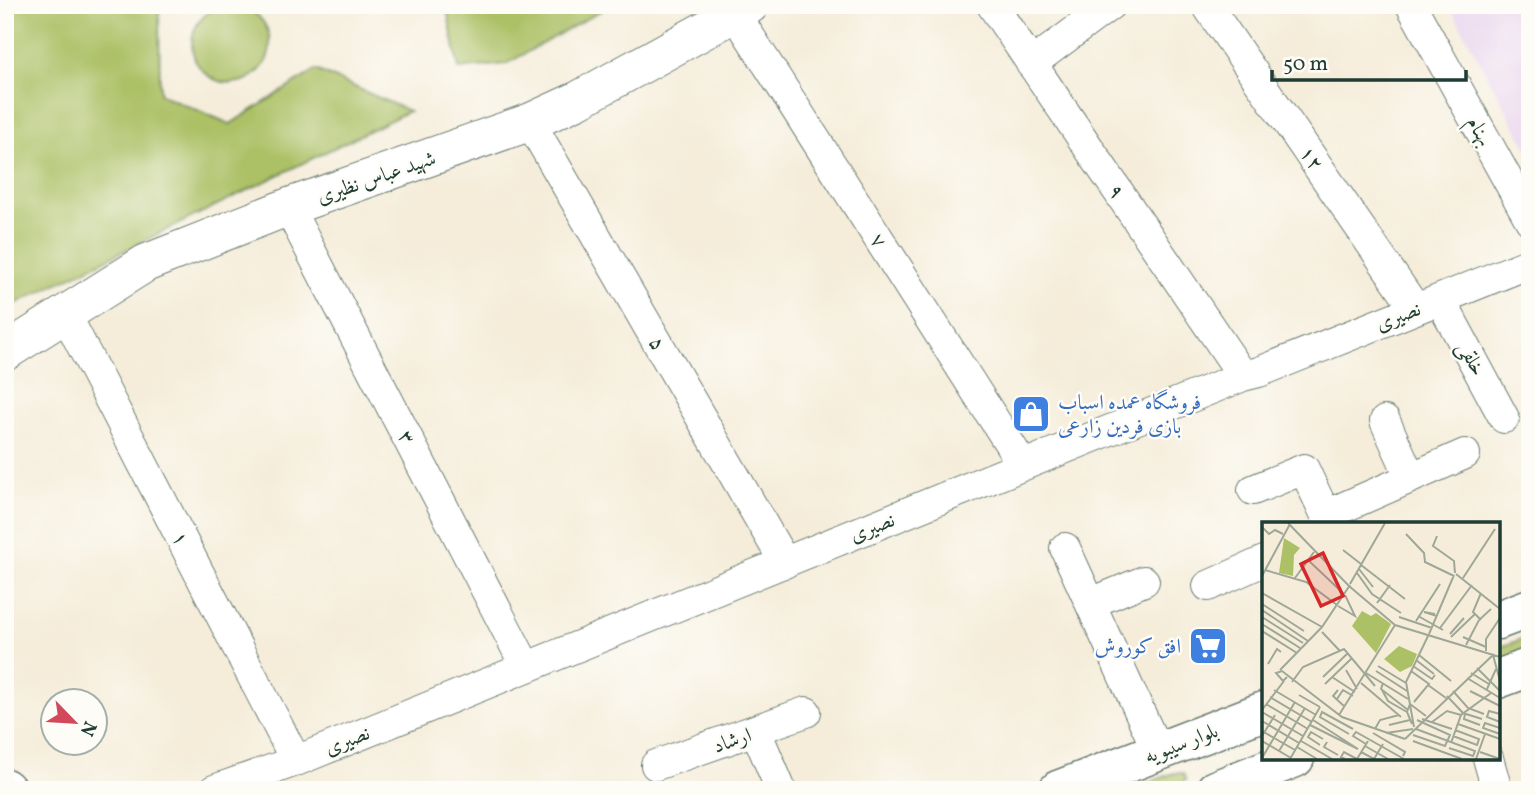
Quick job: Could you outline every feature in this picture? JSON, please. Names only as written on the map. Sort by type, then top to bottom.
[{"type":"main road","points":[[1500,619],[1530,608]]},
{"type":"main road","points":[[1500,678],[1530,667]]},
{"type":"main road","name":"بلوار سیبویه","points":[[1058,790],[1262,712]]},
{"type":"main road","points":[[1197,737],[1217,789],[1278,773]]},
{"type":"street","name":"۹","points":[[992,5],[1243,376]]},
{"type":"street","points":[[1031,64],[1110,5]]},
{"type":"street","name":"بهنام","points":[[1411,5],[1530,220]]},
{"type":"street","name":"۱۲","points":[[1208,7],[1428,304]]},
{"type":"street","name":"شهید عباس نظیری","points":[[5,352],[146,263],[288,207],[530,122],[578,100],[743,10]]},
{"type":"street","name":"۷","points":[[743,10],[1023,465]]},
{"type":"street","name":"۵","points":[[530,122],[785,563]]},
{"type":"street","name":"۳","points":[[288,207],[526,667]]},
{"type":"street","name":"نصیری","points":[[214,790],[296,761],[1243,376],[1259,372],[1530,263]]},
{"type":"street","name":"خلقی","points":[[1428,304],[1504,418]]},
{"type":"street","name":"۱","points":[[66,315],[296,761]]},
{"type":"street","points":[[1385,421],[1410,477]]},
{"type":"street","points":[[1253,490],[1304,469],[1328,519],[1410,477],[1465,454]]},
{"type":"street","points":[[1065,548],[1158,752]]},
{"type":"street","points":[[1208,586],[1262,562]]},
{"type":"street","points":[[1091,603],[1144,580]]},
{"type":"street","name":"ارشاد","points":[[656,765],[806,712]]},
{"type":"street","points":[[756,731],[781,790]]},
{"type":"street","points":[[1489,760],[1497,790]]},
{"type":"shaded area","points":[[1449,5],[1530,5],[1530,154]]},
{"type":"green space","points":[[5,5],[159,5],[160,94],[230,124],[316,70],[409,111],[5,309]]},
{"type":"green space","points":[[231,5],[246,8],[259,16],[267,29],[270,44],[267,59],[259,72],[246,80],[231,83],[216,80],[203,72],[195,59],[192,44],[195,29],[203,16],[216,8]]},
{"type":"green space","points":[[446,5],[611,5],[506,64],[459,69]]},
{"type":"green space","points":[[1530,636],[1530,651],[1500,662],[1500,647]]},
{"type":"green space","points":[[1174,773],[1183,773],[1186,780],[1174,788],[1129,790]]},
{"type":"place","name":"فروشگاه عمده اسباب بازی فردین زارعی","points":[[1031,414]]},
{"type":"place","name":"افق کوروش","points":[[1208,646]]}]
